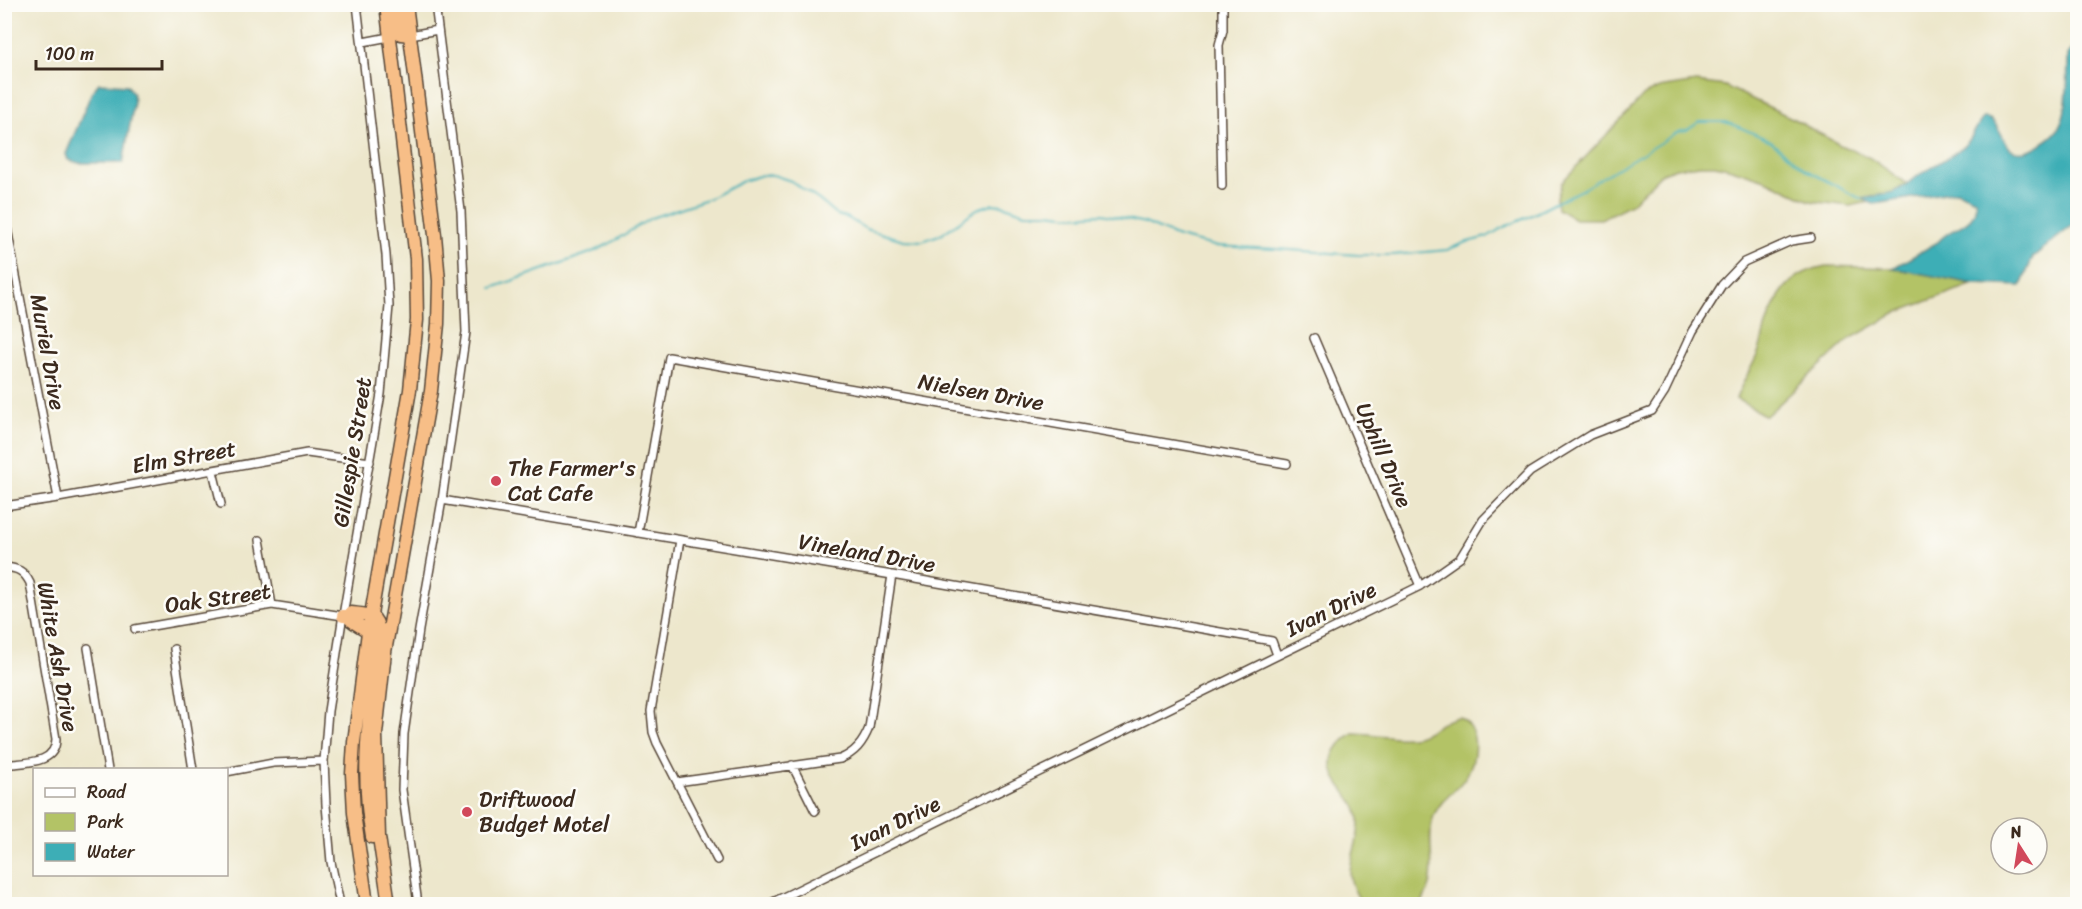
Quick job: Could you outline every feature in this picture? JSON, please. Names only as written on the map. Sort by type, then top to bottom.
[{"type":"highway","points":[[367,904],[354,813],[352,774],[357,709],[410,390],[417,320],[415,250],[386,4]]},
{"type":"highway","points":[[396,4],[399,30],[401,34],[410,35]]},
{"type":"highway","points":[[389,904],[381,850],[376,764],[378,711],[385,652],[431,391],[438,324],[439,281],[406,4]]},
{"type":"highway","points":[[368,632],[362,625],[351,622],[345,616],[351,613],[371,616],[378,622],[380,633],[368,709],[365,774],[373,838],[381,850]]},
{"type":"street","name":"Gillespie Street","points":[[340,904],[331,862],[326,805],[324,761],[328,711],[381,394],[389,306],[386,255],[357,4]]},
{"type":"street","points":[[418,904],[402,790],[404,734],[419,630],[442,501],[466,332],[461,211],[435,4]]},
{"type":"street","points":[[1222,186],[1220,45],[1223,30],[1223,4]]},
{"type":"street","points":[[410,35],[438,30]]},
{"type":"street","points":[[363,42],[389,37]]},
{"type":"street","name":"Muriel Drive","points":[[4,212],[58,498]]},
{"type":"street","name":"Ivan Drive","points":[[769,904],[1420,586],[1460,558],[1483,520],[1530,472],[1590,435],[1652,411],[1665,391],[1693,331],[1722,285],[1744,262],[1791,241],[1810,238]]},
{"type":"street","name":"Uphill Drive","points":[[1314,338],[1420,586]]},
{"type":"street","name":"Nielsen Drive","points":[[638,533],[669,357],[1287,464]]},
{"type":"street","name":"Elm Street","points":[[4,506],[307,453],[370,462]]},
{"type":"street","points":[[213,471],[221,504]]},
{"type":"street","name":"Vineland Drive","points":[[442,501],[892,575],[1272,641],[1277,655]]},
{"type":"street","points":[[260,540],[272,605]]},
{"type":"street","points":[[680,540],[651,711],[653,732],[717,860]]},
{"type":"street","name":"White Ash Drive","points":[[4,567],[16,568],[25,574],[30,583],[56,747],[51,755],[42,759],[4,765]]},
{"type":"street","points":[[677,782],[847,756],[860,745],[868,728],[892,575]]},
{"type":"street","name":"Oak Street","points":[[135,629],[272,605],[345,616]]},
{"type":"street","points":[[88,648],[108,768]]},
{"type":"street","points":[[174,649],[193,768]]},
{"type":"street","points":[[228,772],[273,763],[324,761]]},
{"type":"street","points":[[792,765],[815,811]]},
{"type":"green space","points":[[1696,82],[1725,86],[1792,118],[1840,145],[1870,158],[1907,184],[1893,192],[1863,199],[1869,202],[1850,206],[1810,201],[1768,181],[1732,169],[1715,165],[1700,165],[1676,168],[1662,173],[1631,204],[1601,219],[1575,219],[1558,209],[1557,198],[1562,182],[1644,95],[1659,88]]},
{"type":"green space","points":[[1828,266],[1893,268],[1974,284],[1898,312],[1848,340],[1766,416],[1736,399],[1761,346],[1770,314],[1781,293],[1795,278]]},
{"type":"green space","points":[[1459,717],[1471,728],[1475,743],[1473,759],[1463,781],[1440,806],[1433,818],[1431,826],[1432,871],[1428,892],[1421,904],[1363,904],[1355,892],[1350,871],[1358,832],[1358,813],[1334,774],[1332,762],[1335,751],[1353,733],[1413,737]]},
{"type":"water","points":[[2077,44],[2077,222],[2033,257],[2021,286],[1974,284],[1893,268],[1938,242],[1969,220],[1975,208],[1975,199],[1957,191],[1874,204],[1861,199],[1893,192],[1903,187],[1964,146],[1984,118],[1993,121],[2007,145],[2016,151],[2030,150],[2048,139],[2060,126],[2063,117],[2067,95],[2068,53]]},
{"type":"water","points":[[99,83],[127,85],[133,93],[134,102],[123,163],[79,163],[68,160],[66,154],[92,92]]},
{"type":"waterway","points":[[492,288],[590,253],[651,218],[710,198],[743,181],[762,175],[773,175],[791,181],[837,215],[848,218],[866,229],[904,240],[922,241],[942,234],[977,209],[992,204],[1026,213],[1073,216],[1101,214],[1128,219],[1145,223],[1178,237],[1214,246],[1393,255],[1447,250],[1487,237],[1581,190],[1678,132],[1687,130],[1699,122],[1725,122],[1771,141],[1806,170],[1861,199]]},
{"type":"place","name":"The Farmer's Cat Cafe","points":[[496,481]]},
{"type":"place","name":"Driftwood Budget Motel","points":[[467,812]]}]
